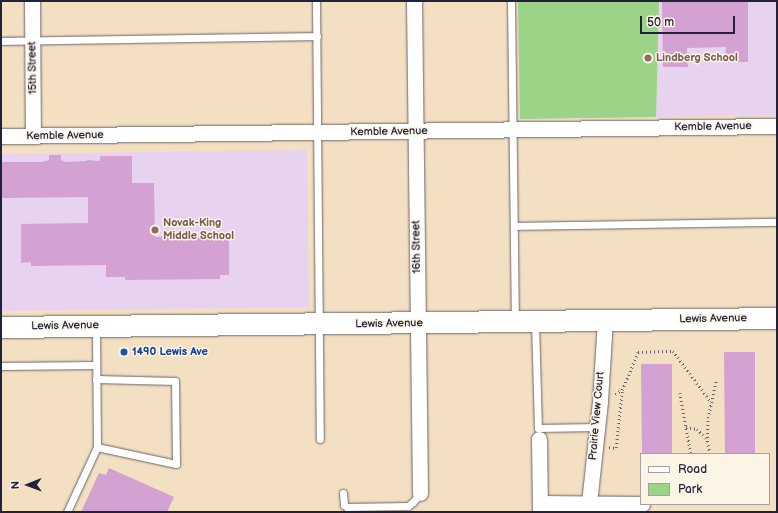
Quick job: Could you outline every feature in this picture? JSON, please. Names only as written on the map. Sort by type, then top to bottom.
[{"type":"main road","name":"Lewis Avenue","points":[[1,327],[777,318]]},
{"type":"street","name":"15th Street","points":[[32,1],[33,136]]},
{"type":"street","name":"16th Street","points":[[414,1],[420,493]]},
{"type":"street","name":"Kemble Avenue","points":[[1,136],[415,132],[777,126]]},
{"type":"street","name":"Prairie View Court","points":[[588,507],[597,427],[605,320]]},
{"type":"street","points":[[539,438],[540,508],[633,507]]},
{"type":"lane","points":[[316,1],[320,439]]},
{"type":"lane","points":[[511,1],[514,226],[538,428],[597,427]]},
{"type":"lane","points":[[1,41],[316,36]]},
{"type":"lane","points":[[514,226],[777,222]]},
{"type":"lane","points":[[67,512],[97,448],[96,326]]},
{"type":"lane","points":[[1,366],[96,365]]},
{"type":"lane","points":[[96,379],[175,381],[176,464],[97,448]]},
{"type":"lane","points":[[343,493],[344,505],[347,507],[408,506],[420,493]]},
{"type":"path","points":[[604,447],[616,448],[622,390],[638,352],[673,351],[711,402]]},
{"type":"path","points":[[710,453],[707,439],[711,402],[716,382]]},
{"type":"path","points":[[615,394],[622,390]]},
{"type":"path","points":[[680,393],[691,453]]},
{"type":"path","points":[[686,427],[697,429],[707,439]]},
{"type":"shaded area","name":"Lindberg School","points":[[518,1],[777,1],[777,115],[520,119]]},
{"type":"shaded area","name":"Novak-King Middle School","points":[[307,150],[309,307],[1,311],[1,154]]},
{"type":"green space","points":[[518,1],[659,1],[656,117],[520,119]]},
{"type":"building","points":[[662,1],[748,1],[748,62],[725,62],[726,47],[687,48],[688,67],[663,67]]},
{"type":"building","points":[[49,155],[61,155],[61,160],[65,162],[87,160],[100,161],[100,156],[132,156],[132,183],[154,183],[155,237],[229,236],[229,275],[220,275],[220,279],[125,280],[125,277],[106,277],[106,265],[31,266],[31,262],[21,263],[21,224],[88,223],[88,197],[1,198],[1,162],[42,162],[49,160]]},
{"type":"building","points":[[724,352],[755,352],[755,453],[725,453]]},
{"type":"building","points":[[641,364],[672,364],[672,453],[642,453]]},
{"type":"building","points":[[109,468],[174,497],[167,512],[81,512],[99,473],[106,475]]},
{"type":"place","name":"Lindberg School","points":[[648,58]]},
{"type":"place","name":"Novak-King Middle School","points":[[155,230]]},
{"type":"place","name":"1490 Lewis Ave","points":[[124,352]]}]
